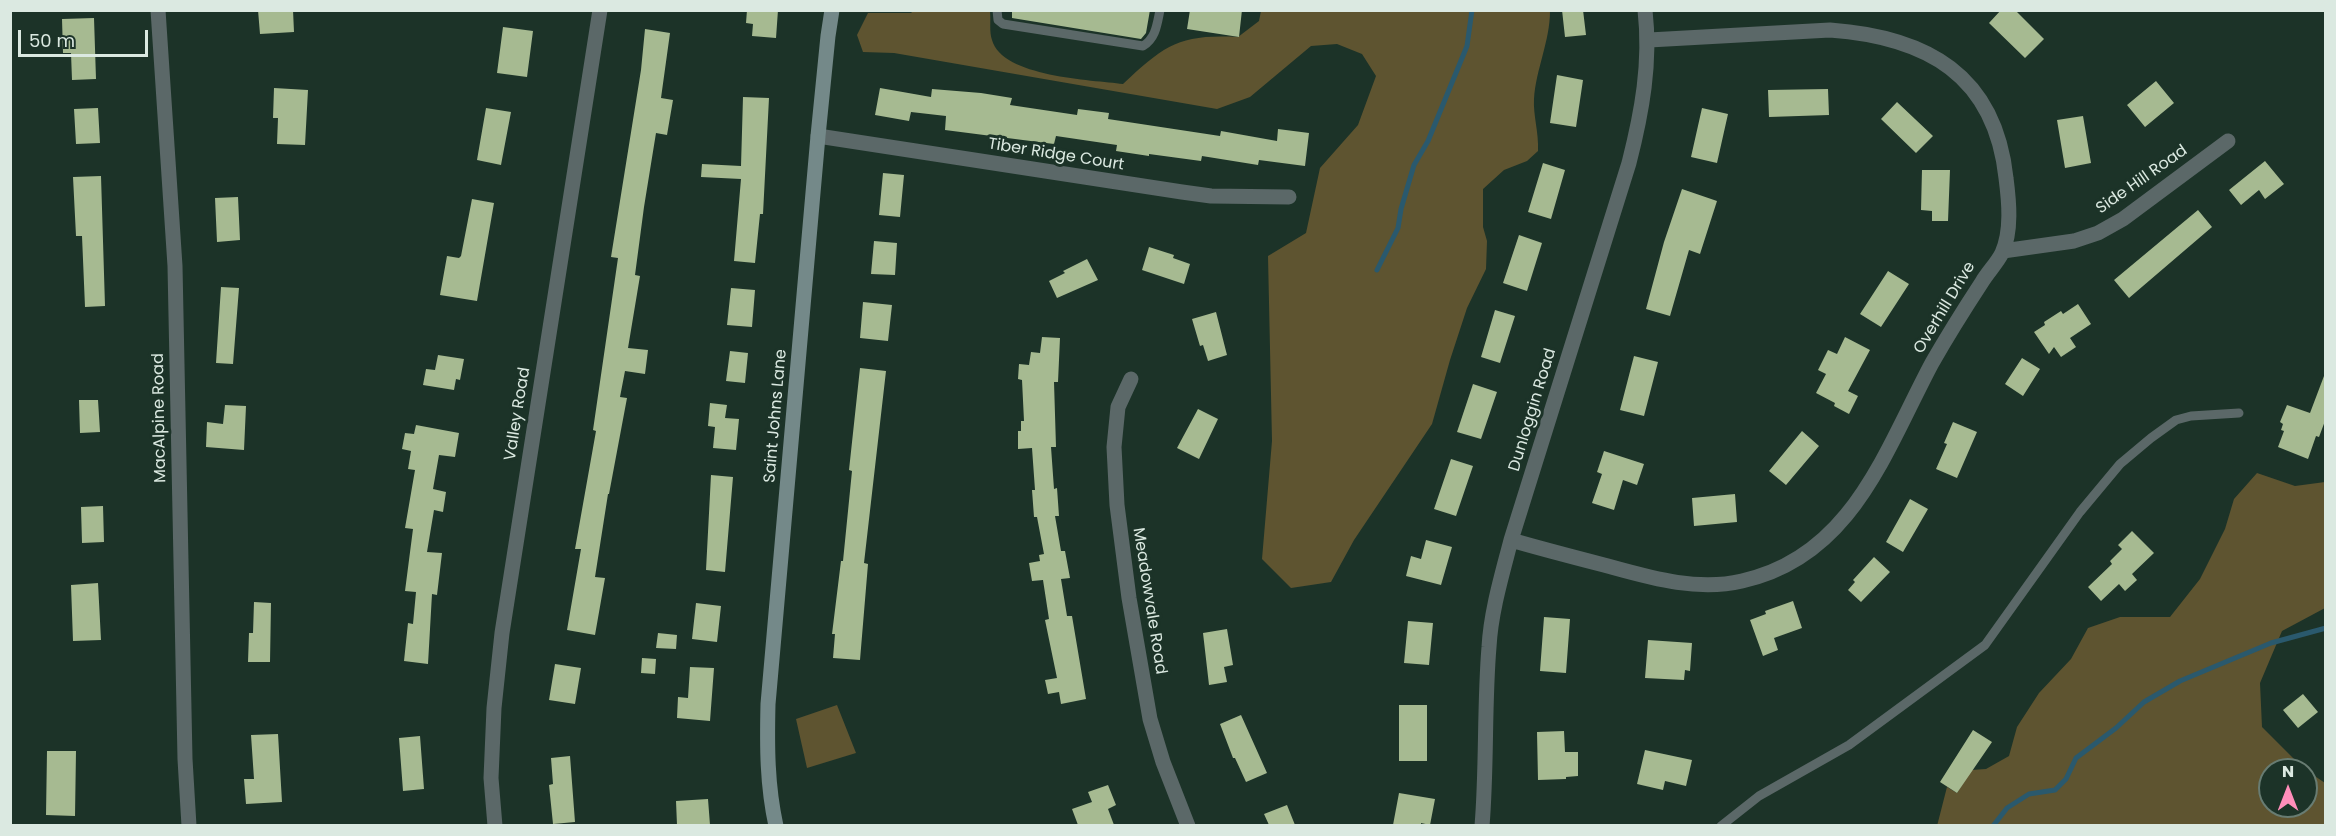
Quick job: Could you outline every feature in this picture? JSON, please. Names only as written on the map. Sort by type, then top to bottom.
[{"type":"street","name":"MacAlpine Road","points":[[158,10],[175,266],[184,747],[189,825]]},
{"type":"street","name":"Valley Road","points":[[495,825],[492,768],[494,708],[502,633],[600,10]]},
{"type":"street","name":"Saint Johns Lane","points":[[776,825],[766,755],[768,704],[818,136],[832,10]]},
{"type":"street","name":"Dunloggin Road","points":[[1482,825],[1486,778],[1489,646],[1496,599],[1511,540],[1629,163],[1644,97],[1648,40],[1645,10]]},
{"type":"street","name":"Overhill Drive","points":[[1511,540],[1674,582],[1708,584],[1741,582],[1770,572],[1799,558],[1826,539],[1868,488],[1934,361],[2002,251],[2010,213],[2004,154],[1993,119],[1975,92],[1952,69],[1923,50],[1871,34],[1830,30],[1648,40]]},
{"type":"street","name":"Tiber Ridge Court","points":[[818,136],[1210,196],[1289,197]]},
{"type":"street","name":"Side Hill Road","points":[[2002,251],[2074,241],[2098,232],[2123,219],[2228,141]]},
{"type":"street","name":"Meadowvale Road","points":[[1131,379],[1118,406],[1114,447],[1117,505],[1129,598],[1150,718],[1163,762],[1188,825]]},
{"type":"lane","points":[[997,10],[998,20],[1003,24],[1143,46],[1151,41],[1160,10]]},
{"type":"lane","points":[[1721,825],[1759,796],[1849,745],[1985,645],[2080,512],[2120,464],[2151,438],[2176,420],[2192,416],[2239,413]]},
{"type":"shaded area","points":[[914,10],[990,12],[992,40],[999,52],[1012,62],[1050,74],[1123,84],[1150,60],[1174,45],[1201,38],[1238,37],[1259,21],[1261,11],[1550,11],[1548,33],[1534,99],[1538,151],[1527,161],[1504,170],[1483,189],[1483,227],[1487,241],[1486,269],[1467,308],[1432,424],[1354,540],[1331,582],[1291,588],[1262,559],[1272,441],[1268,256],[1306,233],[1320,168],[1358,125],[1376,76],[1362,54],[1337,44],[1311,46],[1250,97],[1217,109],[894,53],[863,52],[857,35],[868,13],[911,13]]},
{"type":"shaded area","points":[[2257,473],[2295,486],[2325,482],[2325,608],[2282,631],[2260,683],[2262,727],[2293,758],[2258,758],[2258,818],[2318,818],[2318,778],[2325,783],[2325,825],[1937,826],[1947,787],[1957,793],[1971,770],[1986,769],[2009,756],[2017,727],[2039,693],[2071,659],[2088,628],[2120,617],[2170,617],[2200,579],[2225,529],[2234,499]]},
{"type":"shaded area","points":[[837,705],[856,753],[807,768],[796,719]]},
{"type":"building","points":[[258,10],[293,10],[294,32],[260,34]]},
{"type":"building","points":[[747,10],[778,10],[776,38],[752,36],[753,24],[746,23]]},
{"type":"building","points":[[1012,10],[1150,10],[1146,33],[1141,39],[1012,18]]},
{"type":"building","points":[[1190,10],[1242,10],[1239,37],[1187,29]]},
{"type":"building","points":[[1562,10],[1583,10],[1586,35],[1565,37]]},
{"type":"building","points":[[2001,10],[2015,10],[2044,39],[2025,58],[1989,23]]},
{"type":"building","points":[[94,18],[96,79],[72,80],[71,53],[63,53],[62,19]]},
{"type":"building","points":[[503,27],[533,31],[527,77],[497,73]]},
{"type":"building","points":[[645,29],[670,33],[661,98],[673,100],[667,135],[656,133],[644,207],[635,275],[640,276],[628,348],[648,350],[645,374],[625,371],[620,397],[627,398],[608,494],[595,577],[605,578],[595,635],[567,630],[581,549],[575,549],[596,431],[593,430],[618,258],[611,257],[641,70]]},
{"type":"building","points":[[1557,75],[1583,80],[1576,127],[1550,123]]},
{"type":"building","points":[[2156,81],[2174,103],[2145,127],[2127,105]]},
{"type":"building","points":[[274,88],[308,90],[305,145],[277,144],[278,118],[273,118]]},
{"type":"building","points":[[880,88],[931,97],[932,89],[981,93],[1012,98],[1010,105],[1077,115],[1078,109],[1109,113],[1108,119],[1220,136],[1221,131],[1277,141],[1278,129],[1309,133],[1305,166],[1259,160],[1258,165],[1202,156],[1201,161],[1149,154],[1149,156],[1116,151],[1117,145],[1056,136],[1054,144],[945,130],[946,116],[911,112],[909,121],[875,115]]},
{"type":"building","points":[[1828,89],[1829,115],[1769,117],[1768,90]]},
{"type":"building","points":[[743,97],[769,98],[763,214],[760,214],[755,263],[734,261],[741,179],[701,177],[702,164],[741,166]]},
{"type":"building","points":[[1897,102],[1933,136],[1916,153],[1881,119]]},
{"type":"building","points":[[98,108],[100,143],[76,144],[74,109]]},
{"type":"building","points":[[486,108],[511,112],[501,165],[477,160]]},
{"type":"building","points":[[1702,108],[1728,114],[1717,163],[1691,157]]},
{"type":"building","points":[[2083,116],[2091,163],[2065,168],[2057,120]]},
{"type":"building","points":[[2265,161],[2284,184],[2265,199],[2259,190],[2241,205],[2229,190]]},
{"type":"building","points":[[1543,163],[1565,170],[1551,219],[1528,212]]},
{"type":"building","points":[[1922,170],[1950,170],[1948,221],[1932,221],[1932,211],[1921,210]]},
{"type":"building","points":[[883,173],[904,175],[900,217],[879,215]]},
{"type":"building","points":[[101,176],[105,306],[85,307],[82,236],[76,236],[73,177]]},
{"type":"building","points":[[1682,189],[1717,201],[1700,254],[1689,250],[1670,316],[1646,309],[1664,242]]},
{"type":"building","points":[[238,197],[240,240],[217,242],[215,198]]},
{"type":"building","points":[[472,199],[494,203],[477,301],[440,295],[447,256],[459,258],[461,256]]},
{"type":"building","points":[[2198,210],[2212,227],[2129,298],[2114,280]]},
{"type":"building","points":[[1519,235],[1542,243],[1527,291],[1503,283]]},
{"type":"building","points":[[874,241],[897,243],[895,275],[871,274]]},
{"type":"building","points":[[1149,247],[1174,255],[1173,258],[1190,264],[1184,284],[1142,270]]},
{"type":"building","points":[[1087,259],[1098,280],[1057,298],[1049,281]]},
{"type":"building","points":[[1888,271],[1909,284],[1881,327],[1860,314]]},
{"type":"building","points":[[221,287],[239,288],[233,364],[216,363]]},
{"type":"building","points":[[731,288],[755,290],[752,327],[727,325]]},
{"type":"building","points":[[863,302],[892,305],[888,341],[860,338]]},
{"type":"building","points":[[2078,304],[2091,324],[2070,338],[2076,347],[2061,357],[2054,347],[2049,354],[2034,332],[2061,311],[2063,314]]},
{"type":"building","points":[[1495,310],[1515,316],[1500,363],[1481,357]]},
{"type":"building","points":[[1216,312],[1227,355],[1208,361],[1203,345],[1200,346],[1192,319]]},
{"type":"building","points":[[1042,337],[1060,338],[1058,382],[1054,382],[1056,447],[1051,447],[1054,489],[1057,488],[1059,516],[1055,516],[1061,551],[1065,551],[1070,578],[1061,579],[1067,616],[1072,616],[1086,699],[1061,704],[1059,692],[1048,694],[1045,680],[1057,678],[1045,620],[1049,619],[1043,580],[1032,581],[1029,563],[1040,561],[1039,555],[1044,554],[1037,517],[1034,517],[1032,448],[1018,449],[1018,431],[1021,431],[1021,421],[1024,421],[1022,380],[1018,379],[1019,364],[1029,365],[1031,352],[1040,353]]},
{"type":"building","points":[[1845,337],[1870,350],[1848,391],[1858,396],[1849,414],[1816,393],[1826,374],[1818,370],[1828,350],[1837,354]]},
{"type":"building","points":[[730,351],[748,353],[745,383],[726,381]]},
{"type":"building","points":[[438,355],[464,359],[460,380],[456,379],[454,390],[423,385],[426,369],[435,370]]},
{"type":"building","points":[[1634,356],[1658,362],[1644,416],[1620,410]]},
{"type":"building","points":[[2022,358],[2040,369],[2023,396],[2005,384]]},
{"type":"building","points":[[860,368],[886,371],[864,563],[868,564],[860,660],[833,658],[835,634],[832,634],[841,561],[843,561],[852,471],[849,470]]},
{"type":"building","points":[[2324,376],[2325,421],[2319,437],[2316,436],[2308,459],[2278,447],[2284,431],[2281,430],[2283,424],[2280,422],[2287,405],[2310,413]]},
{"type":"building","points":[[1473,384],[1497,392],[1481,439],[1457,432]]},
{"type":"building","points":[[79,400],[98,400],[100,432],[80,433]]},
{"type":"building","points":[[710,403],[727,405],[725,418],[739,419],[736,450],[713,448],[715,427],[708,426]]},
{"type":"building","points":[[225,405],[246,406],[244,450],[206,447],[207,422],[223,424]]},
{"type":"building","points":[[1198,409],[1218,419],[1199,459],[1177,448]]},
{"type":"building","points":[[1953,422],[1977,432],[1957,478],[1936,469],[1947,444],[1944,443]]},
{"type":"building","points":[[416,425],[459,433],[455,457],[439,455],[433,489],[446,492],[443,512],[434,510],[427,552],[442,553],[437,595],[432,594],[428,664],[404,661],[408,623],[413,624],[416,592],[405,591],[413,529],[405,528],[415,470],[408,469],[411,451],[402,449],[405,433],[414,434]]},
{"type":"building","points":[[1802,431],[1819,446],[1786,485],[1769,471]]},
{"type":"building","points":[[1604,451],[1644,464],[1637,485],[1623,480],[1614,510],[1592,503],[1602,474],[1597,472]]},
{"type":"building","points":[[1451,459],[1473,466],[1456,516],[1434,509]]},
{"type":"building","points":[[711,475],[733,477],[725,572],[706,570]]},
{"type":"building","points":[[1735,494],[1737,522],[1694,526],[1692,498]]},
{"type":"building","points":[[1910,499],[1928,509],[1903,552],[1886,542]]},
{"type":"building","points":[[103,506],[104,542],[82,543],[81,507]]},
{"type":"building","points":[[2132,531],[2154,553],[2132,574],[2137,580],[2125,591],[2119,584],[2101,601],[2088,587],[2112,564],[2110,561],[2122,549],[2118,545]]},
{"type":"building","points":[[1426,540],[1452,547],[1441,585],[1406,576],[1411,556],[1421,559]]},
{"type":"building","points":[[1874,557],[1890,572],[1861,602],[1848,590],[1855,582],[1853,580]]},
{"type":"building","points":[[98,583],[101,640],[73,641],[71,585]]},
{"type":"building","points":[[1793,601],[1802,628],[1774,638],[1778,650],[1763,656],[1750,620],[1766,614],[1765,611]]},
{"type":"building","points":[[254,602],[271,603],[270,662],[248,662],[249,633],[253,633]]},
{"type":"building","points":[[696,603],[721,606],[717,642],[692,639]]},
{"type":"building","points":[[1544,617],[1570,619],[1566,673],[1540,671]]},
{"type":"building","points":[[1408,621],[1433,623],[1429,665],[1404,663]]},
{"type":"building","points":[[1227,629],[1233,665],[1224,667],[1227,682],[1209,685],[1203,633]]},
{"type":"building","points":[[658,633],[677,635],[676,649],[656,648]]},
{"type":"building","points":[[1648,640],[1692,643],[1690,671],[1685,670],[1684,680],[1645,678]]},
{"type":"building","points":[[642,658],[656,659],[655,674],[641,673]]},
{"type":"building","points":[[555,664],[581,668],[575,704],[549,700]]},
{"type":"building","points":[[690,667],[714,668],[710,721],[677,718],[678,697],[688,698]]},
{"type":"building","points":[[2303,694],[2318,712],[2298,728],[2283,710]]},
{"type":"building","points":[[1399,705],[1427,705],[1427,761],[1399,761]]},
{"type":"building","points":[[1241,715],[1267,773],[1246,782],[1233,758],[1220,724]]},
{"type":"building","points":[[1973,730],[1992,742],[1957,793],[1940,782]]},
{"type":"building","points":[[1564,731],[1565,752],[1578,752],[1578,776],[1538,780],[1537,732]]},
{"type":"building","points":[[278,734],[282,802],[246,804],[244,779],[254,779],[251,735]]},
{"type":"building","points":[[420,736],[424,789],[403,791],[399,738]]},
{"type":"building","points":[[1645,750],[1692,760],[1686,786],[1665,781],[1663,790],[1637,784]]},
{"type":"building","points":[[47,751],[76,751],[75,816],[46,815]]},
{"type":"building","points":[[570,756],[575,822],[553,824],[549,785],[553,784],[551,758]]},
{"type":"building","points":[[1108,785],[1116,805],[1108,809],[1114,825],[1078,825],[1072,809],[1092,802],[1088,792]]},
{"type":"building","points":[[1399,793],[1435,799],[1430,825],[1421,823],[1421,825],[1393,825]]},
{"type":"building","points":[[708,799],[710,825],[677,825],[676,801]]},
{"type":"building","points":[[1287,805],[1295,825],[1269,825],[1264,814]]},
{"type":"waterway","points":[[1377,270],[1398,228],[1414,165],[1428,141],[1467,46],[1472,10]]},
{"type":"waterway","points":[[1993,826],[2007,808],[2029,794],[2055,790],[2066,779],[2076,758],[2116,728],[2144,702],[2180,681],[2271,643],[2326,628]]}]
